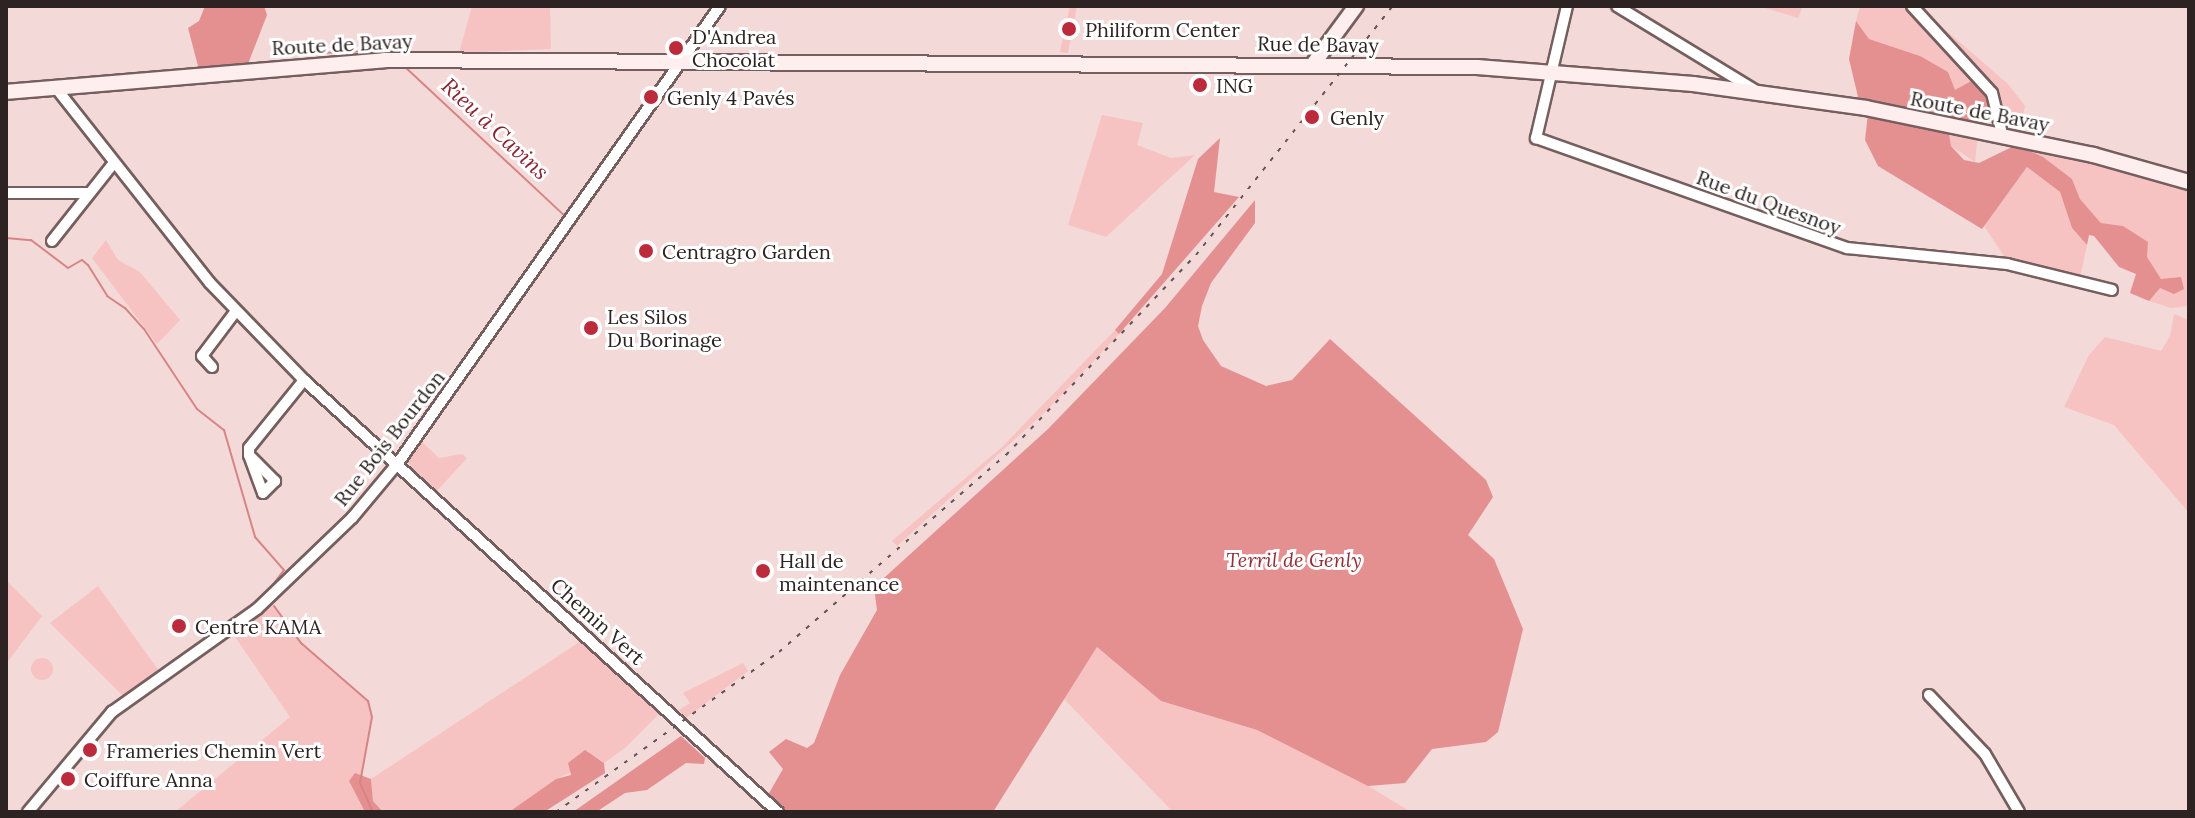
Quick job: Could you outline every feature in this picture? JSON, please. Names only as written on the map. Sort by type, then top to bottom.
[{"type":"main road","points":[[1314,63],[1356,6]]},
{"type":"main road","name":"Route de Bavay","points":[[6,92],[384,60],[682,60]]},
{"type":"main road","name":"Rue de Bavay","points":[[682,60],[1314,63],[1554,71],[1760,92]]},
{"type":"main road","name":"Route de Bavay","points":[[1760,92],[2002,134],[2189,182]]},
{"type":"street","name":"Rue Bois Bourdon","points":[[28,812],[112,712],[257,609],[352,518],[398,463],[720,6]]},
{"type":"street","points":[[1554,71],[1567,6]]},
{"type":"street","points":[[1617,6],[1760,92]]},
{"type":"street","points":[[1912,6],[1992,93],[2002,134]]},
{"type":"street","name":"Rue du Quesnoy","points":[[1554,71],[1536,138],[1832,244],[2007,264],[2112,290]]},
{"type":"street","name":"Chemin Vert","points":[[56,88],[113,164],[236,311],[304,380],[775,810]]},
{"type":"street","points":[[52,241],[113,164]]},
{"type":"street","points":[[6,193],[88,193]]},
{"type":"street","points":[[212,367],[202,356],[236,311]]},
{"type":"street","points":[[249,455],[251,444],[304,380]]},
{"type":"street","points":[[1929,695],[1985,754],[2019,812]]},
{"type":"shaded area","points":[[472,6],[550,6],[551,49],[459,53]]},
{"type":"shaded area","name":"Philiform Center","points":[[1070,6],[1077,6],[1068,53],[1060,52]]},
{"type":"shaded area","points":[[1759,6],[1803,6],[1798,18]]},
{"type":"shaded area","points":[[1860,6],[1907,6],[1975,79],[1955,91],[1920,56],[1869,39],[1856,21]]},
{"type":"shaded area","points":[[1918,6],[2008,84],[2025,106],[2022,120],[2011,124],[1993,86]]},
{"type":"shaded area","points":[[1102,115],[1143,123],[1137,145],[1171,158],[1195,155],[1106,237],[1068,225]]},
{"type":"shaded area","points":[[1948,128],[1978,134],[1975,162],[1951,146]]},
{"type":"shaded area","points":[[2017,141],[2189,186],[2189,306],[2171,308],[2149,301],[2161,279],[2123,226],[2101,223],[2080,199],[2072,179]]},
{"type":"shaded area","points":[[2027,167],[2060,192],[2072,228],[2087,245],[2080,278],[2008,262],[1984,226]]},
{"type":"shaded area","points":[[106,240],[118,260],[140,272],[180,320],[157,344],[92,258]]},
{"type":"shaded area","points":[[2174,314],[2189,320],[2189,513],[2114,425],[2064,407],[2089,355],[2105,337],[2161,351],[2170,336]]},
{"type":"shaded area","points":[[1115,330],[1119,334],[1045,412],[897,546],[892,541],[1002,447]]},
{"type":"shaded area","points":[[420,440],[439,458],[462,454],[467,458],[436,492],[407,462]]},
{"type":"shaded area","points":[[6,580],[42,616],[6,664]]},
{"type":"shaded area","points":[[98,586],[159,671],[123,696],[50,623]]},
{"type":"shaded area","points":[[268,599],[301,643],[368,701],[372,717],[360,783],[373,812],[175,812],[290,717],[229,628]]},
{"type":"shaded area","points":[[587,637],[666,707],[625,748],[604,763],[600,759],[556,779],[509,812],[383,812],[373,801],[371,779]]},
{"type":"shaded area","points":[[1097,647],[1161,701],[1257,730],[1342,770],[1411,812],[1173,812],[1064,699]]},
{"type":"shaded area","points":[[42,658],[50,661],[53,669],[50,677],[42,680],[34,677],[31,669],[34,661]]},
{"type":"shaded area","points":[[743,663],[748,671],[686,718],[679,710],[690,703],[683,693]]},
{"type":"green space","points":[[205,6],[264,6],[267,15],[246,69],[204,73],[198,66],[188,28],[199,21]]},
{"type":"green space","points":[[1856,21],[1869,39],[1920,56],[1948,72],[1955,90],[1975,79],[1989,95],[1995,119],[1981,124],[1859,101],[1849,59]]},
{"type":"green space","points":[[1868,113],[1948,128],[1951,146],[1964,160],[1979,163],[2016,145],[2043,157],[2072,179],[2080,199],[2101,223],[2123,226],[2148,242],[2147,257],[2161,279],[2181,277],[2184,289],[2174,294],[2160,288],[2149,301],[2130,293],[2136,274],[2119,267],[2094,236],[2089,235],[2087,245],[2072,228],[2060,192],[2027,167],[1982,229],[1878,166],[1865,140]]},
{"type":"green space","points":[[1220,138],[1214,192],[1239,197],[1119,334],[1115,330],[1162,274],[1198,159]]},
{"type":"green space","name":"Terril de Genly","points":[[1255,200],[1255,223],[1211,283],[1202,306],[1198,326],[1203,340],[1221,366],[1266,386],[1292,380],[1330,339],[1486,480],[1493,497],[1468,535],[1494,559],[1523,629],[1498,732],[1486,742],[1432,749],[1405,783],[1368,786],[1257,730],[1161,701],[1097,647],[993,812],[778,812],[765,800],[783,769],[769,752],[786,739],[807,748],[814,743],[840,675],[877,610],[874,587],[1048,429],[1165,308]]},
{"type":"green space","points":[[681,736],[705,758],[704,764],[686,763],[647,790],[625,793],[596,812],[573,812]]},
{"type":"green space","points":[[585,750],[604,763],[605,773],[544,812],[509,812],[556,779],[571,775],[568,763]]},
{"type":"green space","points":[[355,773],[371,779],[373,801],[383,812],[365,812],[349,781]]},
{"type":"waterway","points":[[306,46],[318,53],[403,50]]},
{"type":"waterway","name":"Rieu à Cavins","points":[[404,66],[564,215]]},
{"type":"waterway","points":[[6,238],[31,240],[68,268],[82,260],[88,265],[107,296],[125,308],[144,329],[197,409],[224,430],[255,537],[284,570],[266,594]]},
{"type":"waterway","points":[[274,606],[301,643],[368,701],[372,717],[360,783],[373,812]]},
{"type":"railway","points":[[556,812],[779,652],[1006,455],[1196,255],[1393,6]]},
{"type":"place","name":"Philiform Center","points":[[1069,29]]},
{"type":"place","name":"D'Andrea Chocolat","points":[[676,48]]},
{"type":"place","name":"ING","points":[[1200,85]]},
{"type":"place","name":"Genly 4 Pavés","points":[[651,97]]},
{"type":"place","name":"Genly","points":[[1312,117]]},
{"type":"place","name":"Centragro Garden","points":[[646,251]]},
{"type":"place","name":"Les Silos Du Borinage","points":[[591,328]]},
{"type":"place","name":"Hall de maintenance","points":[[763,571]]},
{"type":"place","name":"Centre KAMA","points":[[179,626]]},
{"type":"place","name":"Frameries Chemin Vert","points":[[90,750]]},
{"type":"place","name":"Coiffure Anna","points":[[68,779]]}]
